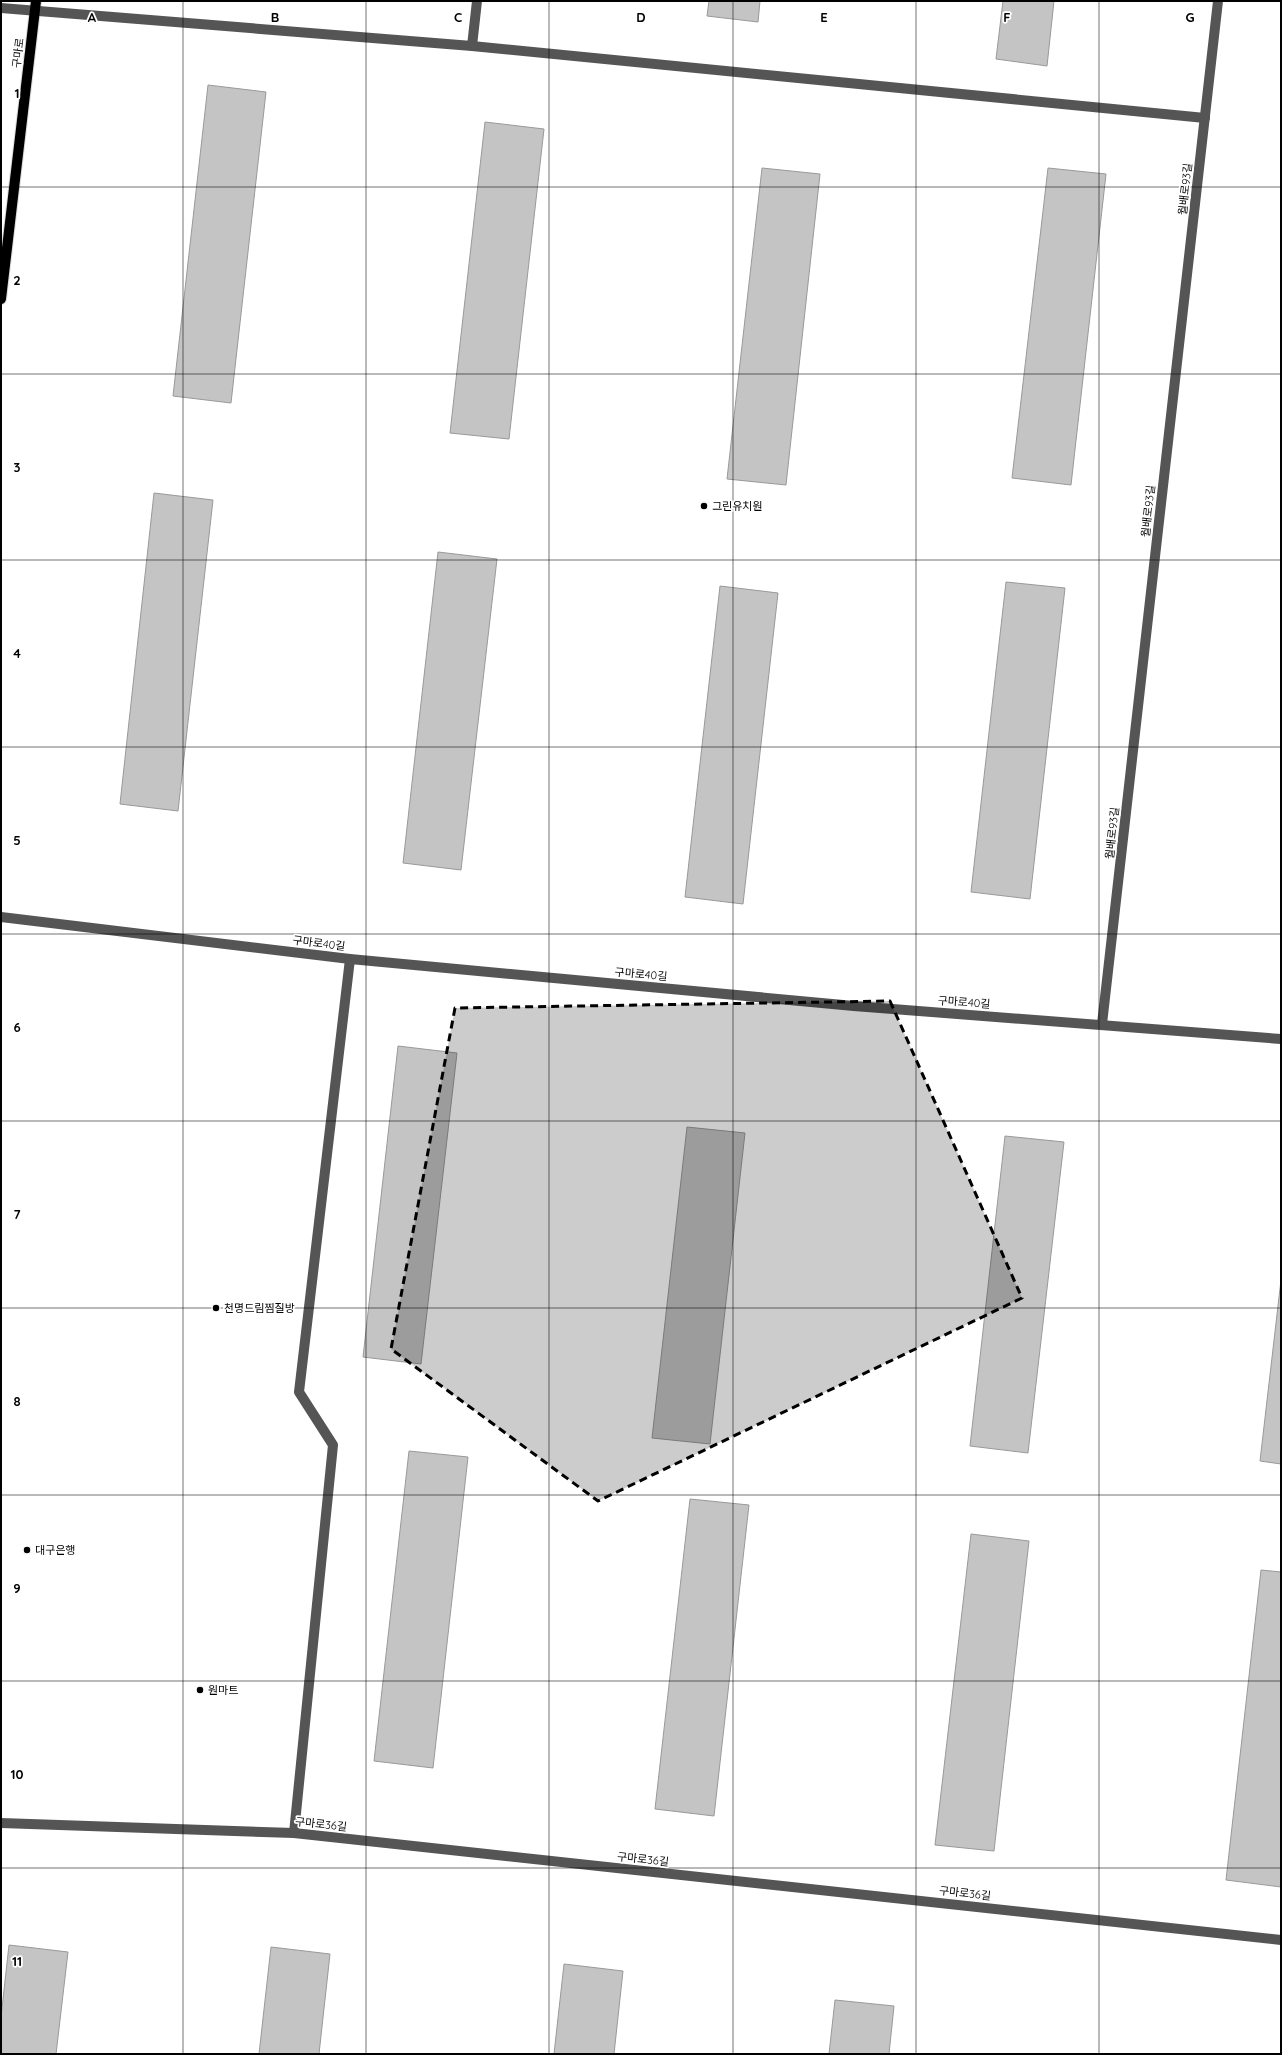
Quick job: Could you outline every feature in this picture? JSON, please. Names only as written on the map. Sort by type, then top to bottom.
[{"type":"main road","name":"구마로","points":[[1,300],[35,6]]},
{"type":"street","points":[[472,46],[477,1]]},
{"type":"street","name":"월배로93길","points":[[1102,1024],[1218,1]]},
{"type":"street","points":[[1,8],[35,6],[472,46],[1205,118]]},
{"type":"street","name":"구마로40길","points":[[1,917],[350,959],[854,1006],[1281,1039]]},
{"type":"street","points":[[294,1833],[333,1446],[299,1392],[350,959]]},
{"type":"street","name":"구마로36길","points":[[1,1823],[294,1833],[1281,1940]]},
{"type":"highlighted area","points":[[890,1001],[1022,1298],[598,1501],[391,1349],[455,1008]]},
{"type":"building","points":[[709,1],[760,1],[758,22],[707,16]]},
{"type":"building","points":[[1003,1],[1054,1],[1047,66],[996,59]]},
{"type":"building","points":[[208,85],[266,92],[231,403],[173,396]]},
{"type":"building","points":[[485,122],[544,129],[509,439],[450,433]]},
{"type":"building","points":[[762,168],[820,174],[786,485],[727,479]]},
{"type":"building","points":[[1048,168],[1106,174],[1071,485],[1012,478]]},
{"type":"building","points":[[154,493],[213,500],[178,811],[120,804]]},
{"type":"building","points":[[438,552],[497,559],[461,870],[403,863]]},
{"type":"building","points":[[1006,582],[1065,588],[1030,899],[971,892]]},
{"type":"building","points":[[720,586],[778,593],[743,904],[685,897]]},
{"type":"building","points":[[398,1046],[457,1053],[421,1364],[363,1357]]},
{"type":"building","points":[[687,1127],[745,1133],[710,1444],[652,1438]]},
{"type":"building","points":[[1005,1136],[1064,1142],[1028,1453],[970,1446]]},
{"type":"building","points":[[1281,1280],[1281,1464],[1260,1461]]},
{"type":"building","points":[[409,1451],[468,1457],[433,1768],[374,1761]]},
{"type":"building","points":[[690,1499],[749,1505],[714,1816],[655,1809]]},
{"type":"building","points":[[971,1534],[1029,1541],[994,1851],[935,1845]]},
{"type":"building","points":[[1261,1570],[1281,1572],[1281,1887],[1226,1880]]},
{"type":"building","points":[[9,1945],[68,1952],[56,2054],[1,2054],[1,2017]]},
{"type":"building","points":[[271,1947],[330,1954],[319,2054],[259,2054]]},
{"type":"building","points":[[564,1964],[623,1971],[614,2054],[554,2054]]},
{"type":"building","points":[[835,2000],[894,2006],[889,2054],[829,2054]]},
{"type":"place","name":"그린유치원","points":[[704,506]]},
{"type":"place","name":"천명드림찜질방","points":[[216,1308]]},
{"type":"place","name":"대구은행","points":[[27,1550]]},
{"type":"place","name":"원마트","points":[[200,1690]]}]
